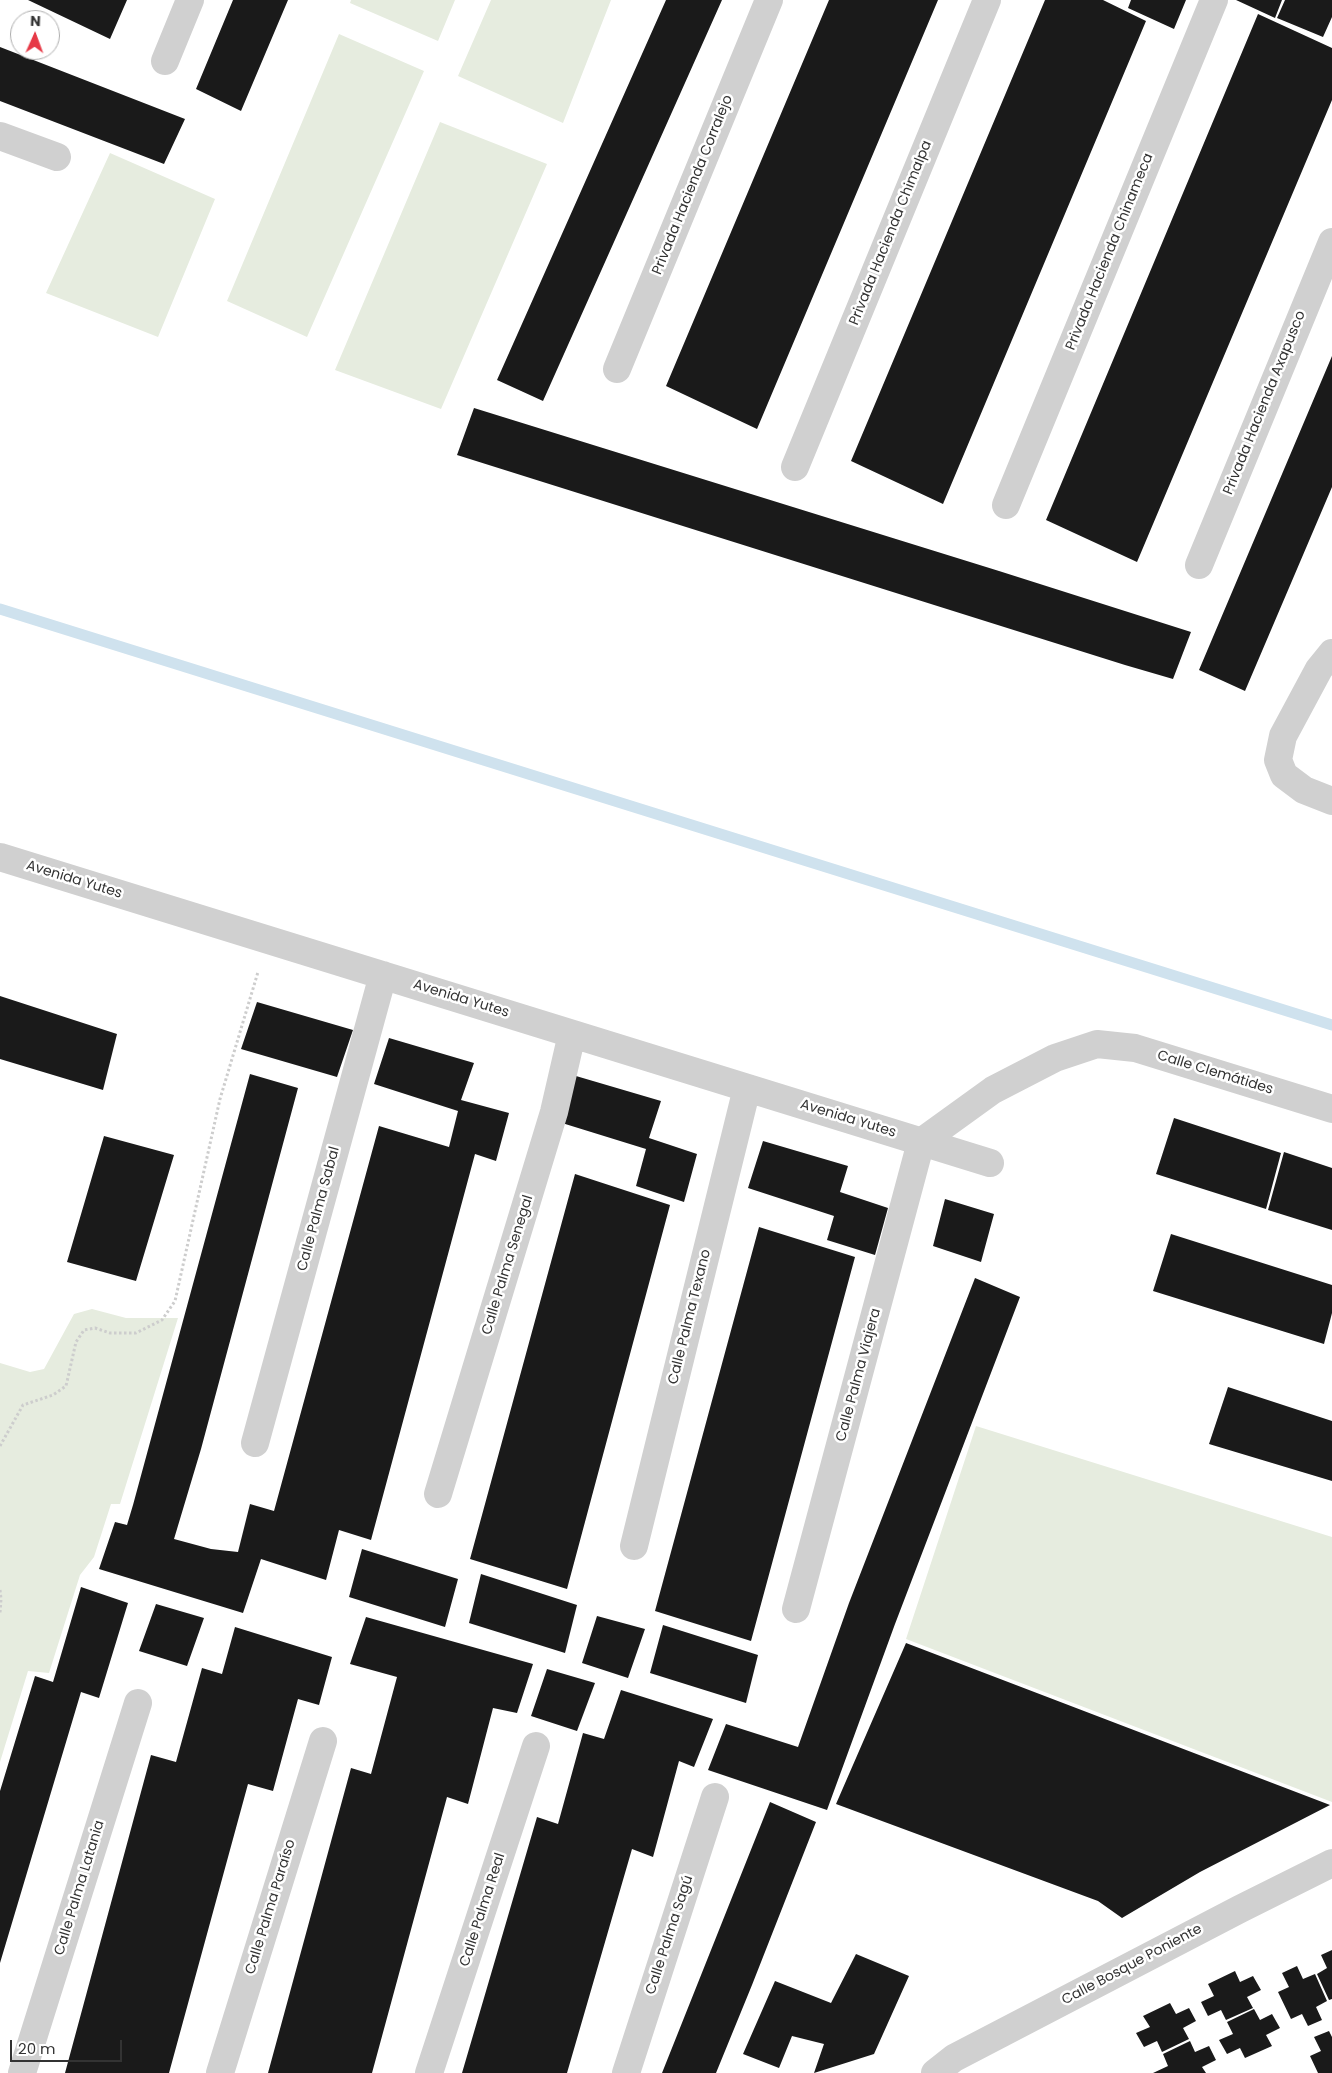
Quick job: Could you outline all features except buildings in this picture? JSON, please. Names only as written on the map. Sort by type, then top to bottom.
[{"type":"street","points":[[165,60],[190,0]]},
{"type":"street","name":"Privada Hacienda Corralejo","points":[[617,369],[769,0]]},
{"type":"street","name":"Privada Hacienda Chimalpa","points":[[795,467],[988,0]]},
{"type":"street","name":"Privada Hacienda Chinameca","points":[[1006,505],[1214,0]]},
{"type":"street","points":[[0,136],[57,157]]},
{"type":"street","name":"Privada Hacienda Axapusco","points":[[1199,565],[1332,242]]},
{"type":"street","points":[[1332,653],[1319,669],[1283,736],[1278,760],[1284,775],[1304,790],[1332,801]]},
{"type":"street","name":"Avenida Yutes","points":[[0,857],[990,1163]]},
{"type":"street","name":"Calle Palma Sabal","points":[[255,1443],[383,975]]},
{"type":"street","name":"Calle Palma Senegal","points":[[438,1494],[554,1112],[572,1034]]},
{"type":"street","name":"Calle Clemátides","points":[[921,1142],[993,1090],[1055,1058],[1097,1044],[1135,1048],[1332,1110]]},
{"type":"street","name":"Calle Palma Texano","points":[[634,1546],[747,1088]]},
{"type":"street","name":"Calle Palma Viajera","points":[[796,1608],[921,1142]]},
{"type":"street","name":"Calle Palma Latania","points":[[22,2073],[138,1703]]},
{"type":"street","name":"Calle Palma Paraíso","points":[[220,2073],[323,1742]]},
{"type":"street","name":"Calle Palma Real","points":[[429,2073],[536,1746]]},
{"type":"street","name":"Calle Palma Sagú","points":[[626,2073],[715,1797]]},
{"type":"street","name":"Calle Bosque Poniente","points":[[935,2073],[954,2058],[1332,1863]]},
{"type":"path","points":[[0,1446],[23,1405],[53,1395],[66,1386],[76,1342],[84,1330],[95,1328],[110,1333],[136,1333],[162,1320],[175,1301],[220,1099],[268,940]]},
{"type":"path","points":[[0,1590],[2,1599],[0,1613]]},
{"type":"shaded area","points":[[351,0],[455,0],[438,41],[350,3]]},
{"type":"shaded area","points":[[491,0],[611,0],[563,123],[458,76]]},
{"type":"shaded area","points":[[339,34],[424,71],[307,337],[227,301]]},
{"type":"shaded area","points":[[440,122],[547,164],[441,409],[335,370]]},
{"type":"shaded area","points":[[110,153],[215,199],[158,337],[46,293]]},
{"type":"shaded area","points":[[92,1309],[126,1318],[178,1318],[120,1504],[111,1504],[94,1557],[80,1575],[49,1673],[28,1671],[0,1762],[0,1363],[30,1372],[44,1369],[74,1314]]},
{"type":"shaded area","points":[[976,1426],[1332,1537],[1332,1802],[906,1639]]},
{"type":"waterway","points":[[0,609],[1332,1025]]}]
